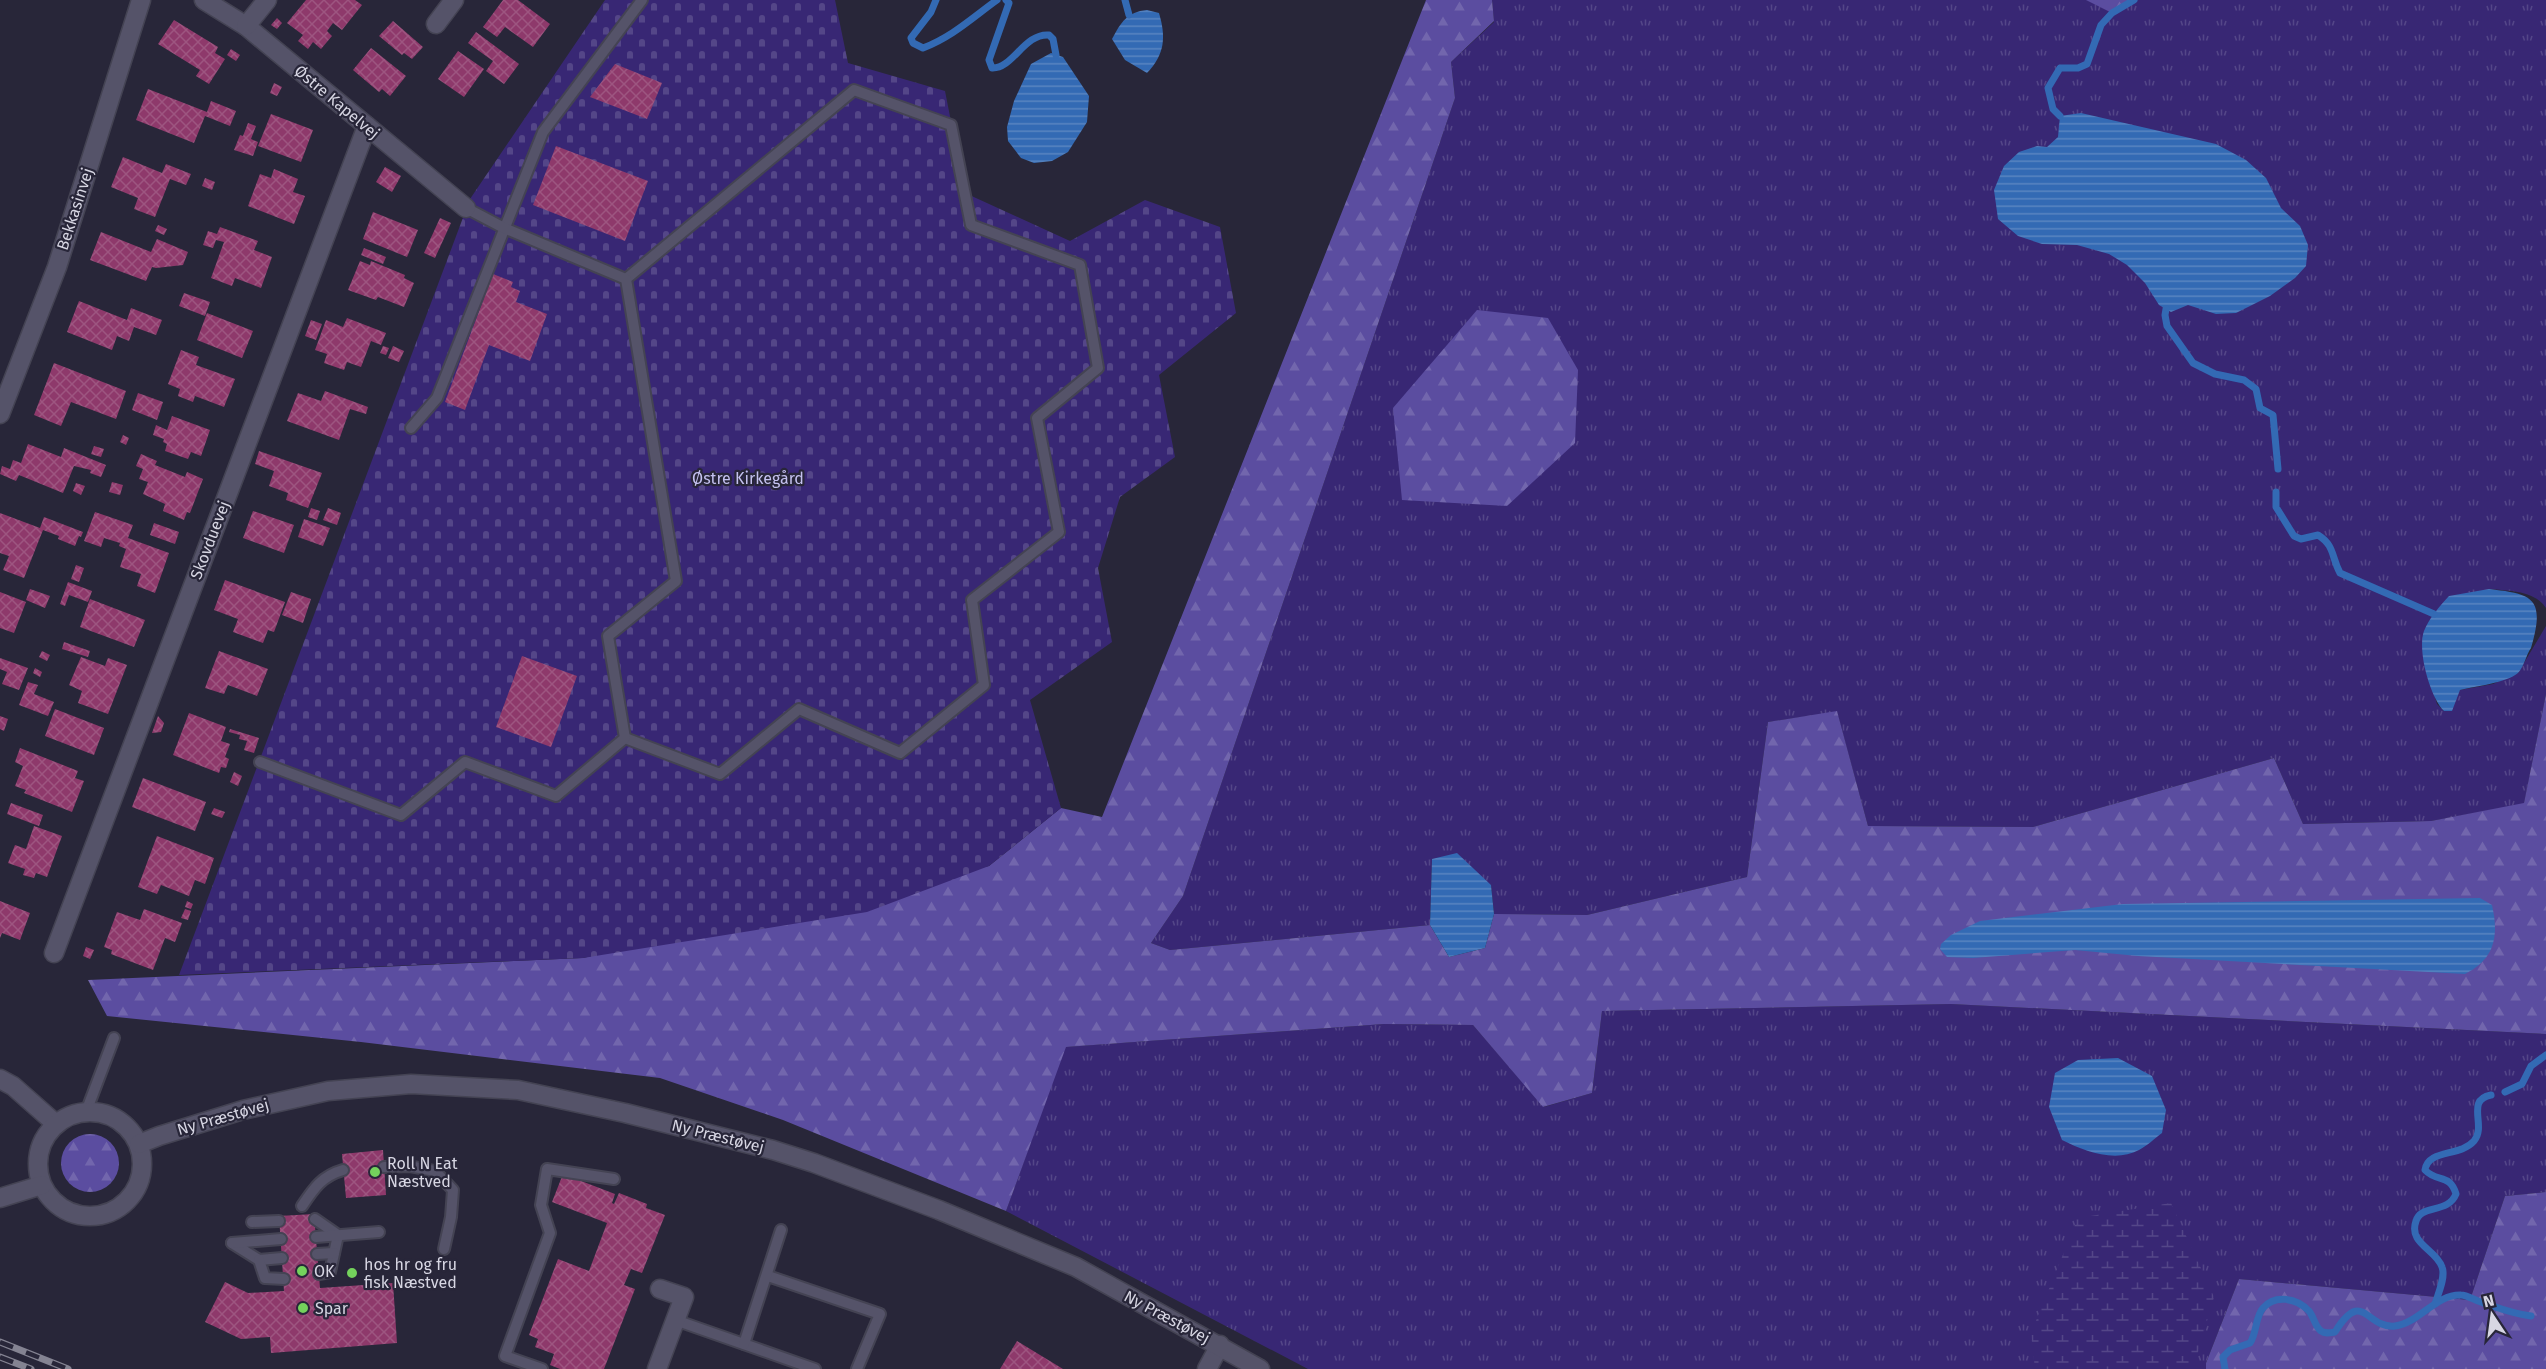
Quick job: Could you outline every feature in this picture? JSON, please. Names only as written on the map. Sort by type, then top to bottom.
[{"type":"street","name":"Bekkasinvej","points":[[0,414],[57,267],[141,0]]},
{"type":"street","name":"Østre Kapelvej","points":[[204,0],[246,26],[465,208]]},
{"type":"street","points":[[246,26],[267,0]]},
{"type":"street","points":[[436,24],[454,0]]},
{"type":"street","name":"Skovduevej","points":[[54,953],[367,126]]},
{"type":"street","points":[[0,1079],[13,1086],[56,1124]]},
{"type":"street","name":"Ny Præstøvej","points":[[139,1144],[243,1110],[327,1091],[411,1084],[519,1090],[626,1113],[773,1150],[939,1210],[1076,1267],[1260,1369]]},
{"type":"street","points":[[86,1112],[103,1113],[118,1119],[130,1130],[139,1144],[143,1160],[139,1183],[126,1203],[112,1212],[96,1216],[80,1216],[64,1210],[51,1199],[42,1185],[38,1169],[39,1152],[45,1137],[56,1124],[70,1116],[86,1112]]},
{"type":"street","points":[[0,1198],[42,1185]]},
{"type":"street","points":[[657,1369],[684,1297],[660,1289]]},
{"type":"street","points":[[1207,1369],[1220,1345]]},
{"type":"lane","points":[[411,428],[437,399],[543,132],[642,0]]},
{"type":"lane","points":[[625,738],[720,774],[799,709],[900,753],[984,685],[972,600],[1059,532],[1037,418],[1098,368],[1080,265],[971,225],[951,125],[854,90],[626,279]]},
{"type":"lane","points":[[465,208],[504,228],[626,279]]},
{"type":"lane","points":[[625,738],[608,636],[676,581],[626,279]]},
{"type":"lane","points":[[260,762],[401,815],[465,762],[556,796],[625,738]]},
{"type":"lane","points":[[86,1112],[114,1038]]},
{"type":"lane","points":[[384,1167],[409,1166],[435,1171],[453,1190],[451,1217],[444,1249]]},
{"type":"lane","points":[[542,1369],[505,1356],[550,1233],[541,1206],[547,1168],[614,1179]]},
{"type":"lane","points":[[302,1206],[318,1182],[330,1174],[344,1170]]},
{"type":"lane","points":[[315,1219],[338,1235]]},
{"type":"lane","points":[[252,1222],[279,1221]]},
{"type":"lane","points":[[744,1344],[768,1276],[781,1230]]},
{"type":"lane","points":[[316,1237],[379,1232]]},
{"type":"lane","points":[[319,1274],[330,1272],[338,1235]]},
{"type":"lane","points":[[281,1239],[232,1243],[258,1260],[265,1278],[284,1279]]},
{"type":"lane","points":[[317,1254],[334,1253]]},
{"type":"lane","points":[[258,1260],[282,1258]]},
{"type":"lane","points":[[768,1276],[880,1314],[857,1369]]},
{"type":"lane","points":[[675,1320],[815,1369]]},
{"type":"green space","name":"Østre Kirkegård","points":[[605,0],[835,0],[848,63],[945,91],[965,193],[1070,241],[1145,200],[1220,227],[1236,313],[1159,375],[1175,457],[1120,497],[1098,568],[1112,642],[1030,700],[1061,808],[989,866],[867,912],[583,958],[179,975],[470,199]]},
{"type":"green space","points":[[1426,0],[1492,0],[1494,21],[1451,62],[1455,98],[1183,896],[1151,943],[1170,950],[1430,925],[1449,957],[1485,948],[1494,914],[1587,915],[1747,877],[1768,722],[1837,711],[1868,826],[2033,827],[2274,758],[2303,824],[2431,821],[2524,803],[2546,694],[2546,1034],[1951,1004],[1602,1011],[1592,1093],[1543,1107],[1473,1025],[1384,1024],[1066,1047],[1006,1211],[783,1120],[660,1078],[361,1042],[107,1016],[88,980],[583,958],[989,866],[1061,808],[1102,817]]},
{"type":"green space","points":[[1492,0],[2546,0],[2546,608],[2541,602],[2528,595],[2489,589],[2430,680],[2437,704],[2444,711],[2460,690],[2493,684],[2518,673],[2546,626],[2546,694],[2524,804],[2431,821],[2303,824],[2274,758],[2033,827],[1868,826],[1837,712],[1768,722],[1747,877],[1587,915],[1494,914],[1491,885],[1432,860],[1430,925],[1170,950],[1151,943],[1183,896],[1455,98],[1451,62],[1494,22]]},
{"type":"green space","points":[[2086,0],[2134,0],[2112,13]]},
{"type":"green space","points":[[1477,310],[1548,318],[1578,370],[1575,443],[1507,506],[1402,500],[1393,408]]},
{"type":"green space","points":[[1951,1004],[2546,1034],[2546,1192],[2505,1196],[2470,1300],[2239,1279],[2206,1363],[2206,1369],[1308,1369],[1006,1211],[1065,1047],[1384,1024],[1473,1025],[1544,1107],[1592,1093],[1602,1011]]},
{"type":"green space","points":[[90,1134],[106,1139],[114,1147],[119,1163],[114,1179],[106,1187],[90,1192],[74,1187],[66,1179],[61,1163],[66,1147],[74,1139]]},
{"type":"green space","points":[[2546,1192],[2546,1369],[2206,1369],[2206,1363],[2239,1279],[2470,1300],[2505,1196]]},
{"type":"green space","points":[[2171,1203],[2214,1297],[2193,1369],[2035,1369],[2031,1333],[2078,1218]]},
{"type":"water","points":[[1147,10],[1159,13],[1163,38],[1161,52],[1147,73],[1125,60],[1112,39],[1125,19],[1134,13]]},
{"type":"water","points":[[1051,53],[1063,57],[1089,96],[1087,122],[1068,152],[1052,161],[1034,163],[1021,158],[1008,141],[1007,127],[1014,101],[1031,64]]},
{"type":"water","points":[[2081,113],[2216,144],[2246,160],[2266,178],[2281,208],[2300,226],[2308,245],[2306,266],[2295,278],[2270,296],[2236,313],[2216,314],[2188,305],[2171,312],[2159,305],[2145,283],[2127,265],[2109,254],[2077,245],[2042,244],[2018,236],[1998,219],[1994,190],[2004,166],[2019,152],[2037,146],[2047,147],[2058,137],[2060,116]]},
{"type":"water","points":[[2489,589],[2516,593],[2532,601],[2536,608],[2537,618],[2531,648],[2518,673],[2499,682],[2460,690],[2452,711],[2444,711],[2434,695],[2426,673],[2422,650],[2424,631],[2449,596]]},
{"type":"water","points":[[1457,853],[1491,885],[1494,914],[1485,948],[1449,957],[1430,925],[1432,859]]},
{"type":"water","points":[[2480,898],[2492,905],[2494,936],[2489,954],[2465,974],[2138,956],[2075,950],[1973,958],[1947,957],[1940,949],[1941,944],[1951,935],[1980,921],[2123,904]]},
{"type":"water","points":[[2118,1058],[2152,1076],[2166,1110],[2162,1133],[2139,1150],[2120,1155],[2100,1154],[2062,1140],[2049,1107],[2055,1073],[2078,1060]]},
{"type":"building","points":[[306,0],[355,0],[362,5],[342,30],[333,23],[327,31],[332,36],[321,49],[313,42],[308,49],[298,41],[303,35],[287,23]]},
{"type":"building","points":[[503,0],[518,0],[550,24],[533,47],[505,27],[497,37],[483,27]]},
{"type":"building","points":[[277,18],[282,23],[277,29],[271,25]]},
{"type":"building","points":[[174,20],[218,47],[215,53],[225,59],[209,84],[196,76],[200,70],[158,44]]},
{"type":"building","points":[[393,21],[423,47],[412,59],[404,53],[402,55],[379,36]]},
{"type":"building","points":[[476,32],[519,64],[504,84],[486,71],[493,61],[468,43]]},
{"type":"building","points":[[371,48],[406,76],[390,96],[382,89],[379,92],[353,70]]},
{"type":"building","points":[[231,49],[240,55],[236,61],[227,55]]},
{"type":"building","points":[[458,51],[484,69],[464,97],[438,79]]},
{"type":"building","points":[[615,64],[662,83],[647,119],[590,97]]},
{"type":"building","points":[[274,83],[282,87],[277,96],[270,93]]},
{"type":"building","points":[[148,89],[207,112],[211,101],[236,111],[230,126],[205,116],[194,143],[136,120]]},
{"type":"building","points":[[271,114],[313,130],[301,162],[258,146]]},
{"type":"building","points":[[248,123],[256,126],[251,139],[258,142],[253,156],[234,150]]},
{"type":"building","points":[[556,146],[648,181],[625,241],[533,205]]},
{"type":"building","points":[[123,157],[162,173],[166,164],[191,174],[186,185],[170,179],[155,217],[134,209],[138,198],[111,187]]},
{"type":"building","points":[[385,167],[401,176],[392,192],[376,182]]},
{"type":"building","points":[[274,169],[298,179],[293,192],[305,196],[294,224],[248,206],[260,174],[271,178]]},
{"type":"building","points":[[205,178],[215,182],[212,190],[202,186]]},
{"type":"building","points":[[373,212],[418,230],[407,257],[363,239]]},
{"type":"building","points":[[440,218],[451,223],[435,258],[424,253]]},
{"type":"building","points":[[158,225],[167,229],[164,235],[155,231]]},
{"type":"building","points":[[220,227],[258,241],[254,250],[272,257],[261,288],[235,278],[232,286],[211,278],[224,242],[216,240],[213,248],[203,245],[208,231],[217,234]]},
{"type":"building","points":[[101,232],[151,252],[157,239],[188,252],[183,265],[152,267],[146,281],[90,260]]},
{"type":"building","points":[[364,248],[386,257],[383,264],[361,255]]},
{"type":"building","points":[[360,261],[370,265],[371,261],[405,275],[404,278],[414,283],[404,307],[378,297],[376,300],[348,290]]},
{"type":"building","points":[[493,274],[513,282],[511,287],[520,291],[516,302],[547,314],[530,361],[489,345],[465,410],[445,402]]},
{"type":"building","points":[[184,293],[210,302],[205,316],[179,306]]},
{"type":"building","points":[[79,301],[127,320],[131,308],[162,320],[156,335],[134,327],[129,341],[117,336],[112,350],[67,332]]},
{"type":"building","points":[[207,313],[253,331],[242,358],[197,340]]},
{"type":"building","points":[[347,318],[386,333],[381,345],[371,341],[361,367],[347,362],[344,370],[324,363],[327,354],[315,350],[326,320],[343,327]]},
{"type":"building","points":[[311,320],[322,324],[316,340],[305,336]]},
{"type":"building","points":[[383,346],[389,348],[386,355],[380,353]]},
{"type":"building","points":[[393,346],[404,351],[399,362],[388,358]]},
{"type":"building","points":[[181,350],[199,357],[196,365],[235,379],[224,407],[195,396],[193,402],[178,396],[180,389],[168,384]]},
{"type":"building","points":[[54,363],[126,391],[116,419],[71,402],[61,426],[34,415]]},
{"type":"building","points":[[325,391],[368,407],[366,414],[350,409],[339,440],[287,421],[298,393],[321,401]]},
{"type":"building","points":[[138,393],[163,402],[157,420],[132,410]]},
{"type":"building","points":[[172,416],[210,430],[201,456],[191,452],[188,459],[165,451],[167,444],[163,442],[164,439],[153,435],[156,425],[167,430]]},
{"type":"building","points":[[123,435],[129,438],[126,445],[120,442]]},
{"type":"building","points":[[28,444],[61,457],[64,448],[106,465],[101,477],[90,473],[91,470],[74,466],[63,493],[19,475],[16,481],[0,474],[2,466],[10,469],[13,460],[21,463]]},
{"type":"building","points":[[94,446],[104,449],[101,457],[91,454]]},
{"type":"building","points":[[259,451],[322,473],[308,508],[286,500],[288,493],[269,486],[274,471],[255,464]]},
{"type":"building","points":[[141,454],[157,461],[155,465],[185,477],[187,472],[203,479],[190,513],[187,512],[184,520],[163,511],[165,504],[143,494],[148,482],[139,479],[143,469],[136,466]]},
{"type":"building","points":[[112,482],[123,485],[120,495],[109,492]]},
{"type":"building","points":[[76,483],[85,486],[81,495],[73,491]]},
{"type":"building","points":[[311,508],[320,511],[317,520],[308,517]]},
{"type":"building","points":[[328,508],[341,513],[337,525],[323,520]]},
{"type":"building","points":[[253,511],[294,525],[284,553],[243,538]]},
{"type":"building","points":[[95,512],[133,525],[128,538],[169,553],[155,593],[137,586],[141,574],[120,567],[126,549],[119,546],[120,543],[104,538],[101,547],[84,541]]},
{"type":"building","points":[[0,513],[40,528],[44,517],[83,532],[75,546],[43,530],[24,578],[3,570],[9,556],[0,553]]},
{"type":"building","points":[[304,519],[330,528],[323,546],[298,537]]},
{"type":"building","points":[[154,523],[179,532],[175,544],[150,535]]},
{"type":"building","points":[[76,565],[84,568],[79,582],[71,579]]},
{"type":"building","points":[[225,580],[285,602],[274,632],[268,630],[263,643],[233,632],[238,619],[214,610]]},
{"type":"building","points":[[68,582],[92,591],[88,602],[69,595],[65,606],[60,604]]},
{"type":"building","points":[[30,589],[50,596],[45,608],[26,600]]},
{"type":"building","points":[[0,592],[26,602],[14,633],[0,628]]},
{"type":"building","points":[[291,592],[311,599],[303,623],[282,615]]},
{"type":"building","points":[[90,599],[145,620],[134,647],[80,627]]},
{"type":"building","points":[[64,642],[90,651],[88,657],[62,649]]},
{"type":"building","points":[[42,651],[50,655],[47,661],[39,657]]},
{"type":"building","points":[[219,651],[268,669],[257,696],[228,685],[224,694],[205,688]]},
{"type":"building","points":[[522,656],[577,676],[551,747],[496,727]]},
{"type":"building","points":[[81,657],[105,666],[108,658],[127,665],[108,714],[78,703],[82,691],[69,685]]},
{"type":"building","points":[[0,658],[28,668],[19,690],[2,684],[7,672],[0,669]]},
{"type":"building","points":[[35,668],[42,672],[40,677],[33,673]]},
{"type":"building","points":[[28,682],[38,685],[34,694],[54,702],[48,716],[19,705]]},
{"type":"building","points":[[55,709],[104,728],[94,755],[45,736]]},
{"type":"building","points":[[189,713],[226,727],[221,741],[230,744],[225,757],[229,759],[226,768],[221,767],[219,773],[173,755]]},
{"type":"building","points":[[0,716],[8,719],[4,731],[0,729]]},
{"type":"building","points":[[158,716],[164,723],[161,732],[152,733]]},
{"type":"building","points":[[230,729],[259,738],[254,753],[244,750],[247,741],[239,739],[240,735],[229,732]]},
{"type":"building","points":[[20,748],[78,771],[75,778],[84,781],[72,812],[24,793],[26,790],[15,786],[23,766],[15,762]]},
{"type":"building","points":[[234,772],[242,776],[238,786],[230,782]]},
{"type":"building","points":[[143,778],[206,802],[195,831],[132,807]]},
{"type":"building","points":[[11,803],[43,815],[39,826],[7,814]]},
{"type":"building","points":[[214,808],[225,812],[222,818],[211,814]]},
{"type":"building","points":[[34,826],[62,836],[47,877],[36,873],[34,878],[23,875],[25,869],[8,863],[15,845],[26,849]]},
{"type":"building","points":[[157,836],[214,858],[205,884],[195,880],[189,896],[161,885],[157,894],[138,887]]},
{"type":"building","points":[[0,901],[30,913],[20,940],[2,933],[0,938]]},
{"type":"building","points":[[187,901],[193,904],[191,909],[185,907]]},
{"type":"building","points":[[144,909],[182,923],[175,942],[165,938],[153,970],[111,954],[112,950],[104,947],[117,912],[140,920]]},
{"type":"building","points":[[185,909],[191,911],[188,920],[181,918]]},
{"type":"building","points":[[86,947],[94,950],[90,959],[83,956]]},
{"type":"building","points":[[383,1150],[386,1195],[346,1198],[342,1154]]},
{"type":"building","points":[[563,1174],[615,1194],[612,1203],[614,1204],[619,1193],[647,1204],[646,1208],[665,1215],[642,1273],[631,1269],[624,1285],[635,1289],[604,1369],[560,1369],[550,1365],[554,1354],[535,1347],[538,1339],[529,1335],[558,1259],[589,1271],[607,1223],[552,1202]]},
{"type":"building","name":"Spar","points":[[314,1214],[320,1288],[393,1283],[397,1343],[271,1353],[270,1337],[241,1339],[205,1322],[225,1282],[248,1293],[284,1291],[279,1216]]},
{"type":"building","points":[[1017,1341],[1063,1369],[1000,1369]]},
{"type":"waterway","points":[[936,0],[931,12],[911,38],[913,43],[923,48],[953,33],[997,0]]},
{"type":"waterway","points":[[1006,0],[1009,3],[989,60],[992,68],[1006,63],[1032,39],[1040,36],[1049,35],[1053,39],[1056,55]]},
{"type":"waterway","points":[[1125,0],[1129,15]]},
{"type":"waterway","points":[[2060,116],[2053,109],[2048,88],[2060,68],[2078,68],[2087,64],[2101,25],[2112,13],[2134,0]]},
{"type":"waterway","points":[[2166,309],[2167,326],[2193,363],[2215,374],[2244,380],[2256,389],[2260,408],[2273,415],[2278,469]]},
{"type":"waterway","points":[[2276,492],[2276,507],[2294,536],[2301,539],[2318,535],[2323,539],[2330,547],[2340,573],[2434,614]]},
{"type":"waterway","points":[[2505,1092],[2522,1084],[2531,1066],[2546,1055]]},
{"type":"waterway","points":[[2435,1304],[2443,1271],[2439,1261],[2419,1241],[2415,1229],[2416,1221],[2423,1212],[2447,1204],[2456,1194],[2450,1183],[2425,1170],[2427,1163],[2432,1159],[2461,1149],[2474,1141],[2478,1128],[2479,1102],[2491,1095]]},
{"type":"waterway","points":[[2225,1369],[2223,1357],[2230,1350],[2250,1343],[2260,1312],[2268,1304],[2280,1299],[2286,1299],[2304,1307],[2311,1313],[2319,1329],[2326,1333],[2335,1332],[2352,1312],[2359,1311],[2377,1322],[2395,1326],[2412,1320],[2444,1299],[2461,1295],[2511,1312],[2531,1316]]},
{"type":"railway","points":[[0,1342],[68,1369]]},
{"type":"railway","points":[[0,1357],[31,1369]]},
{"type":"place","name":"Roll N Eat Næstved","points":[[375,1172]]},
{"type":"place","name":"OK","points":[[302,1271]]},
{"type":"place","name":"hos hr og fru fisk Næstved","points":[[352,1273]]},
{"type":"place","name":"Spar","points":[[303,1308]]}]
